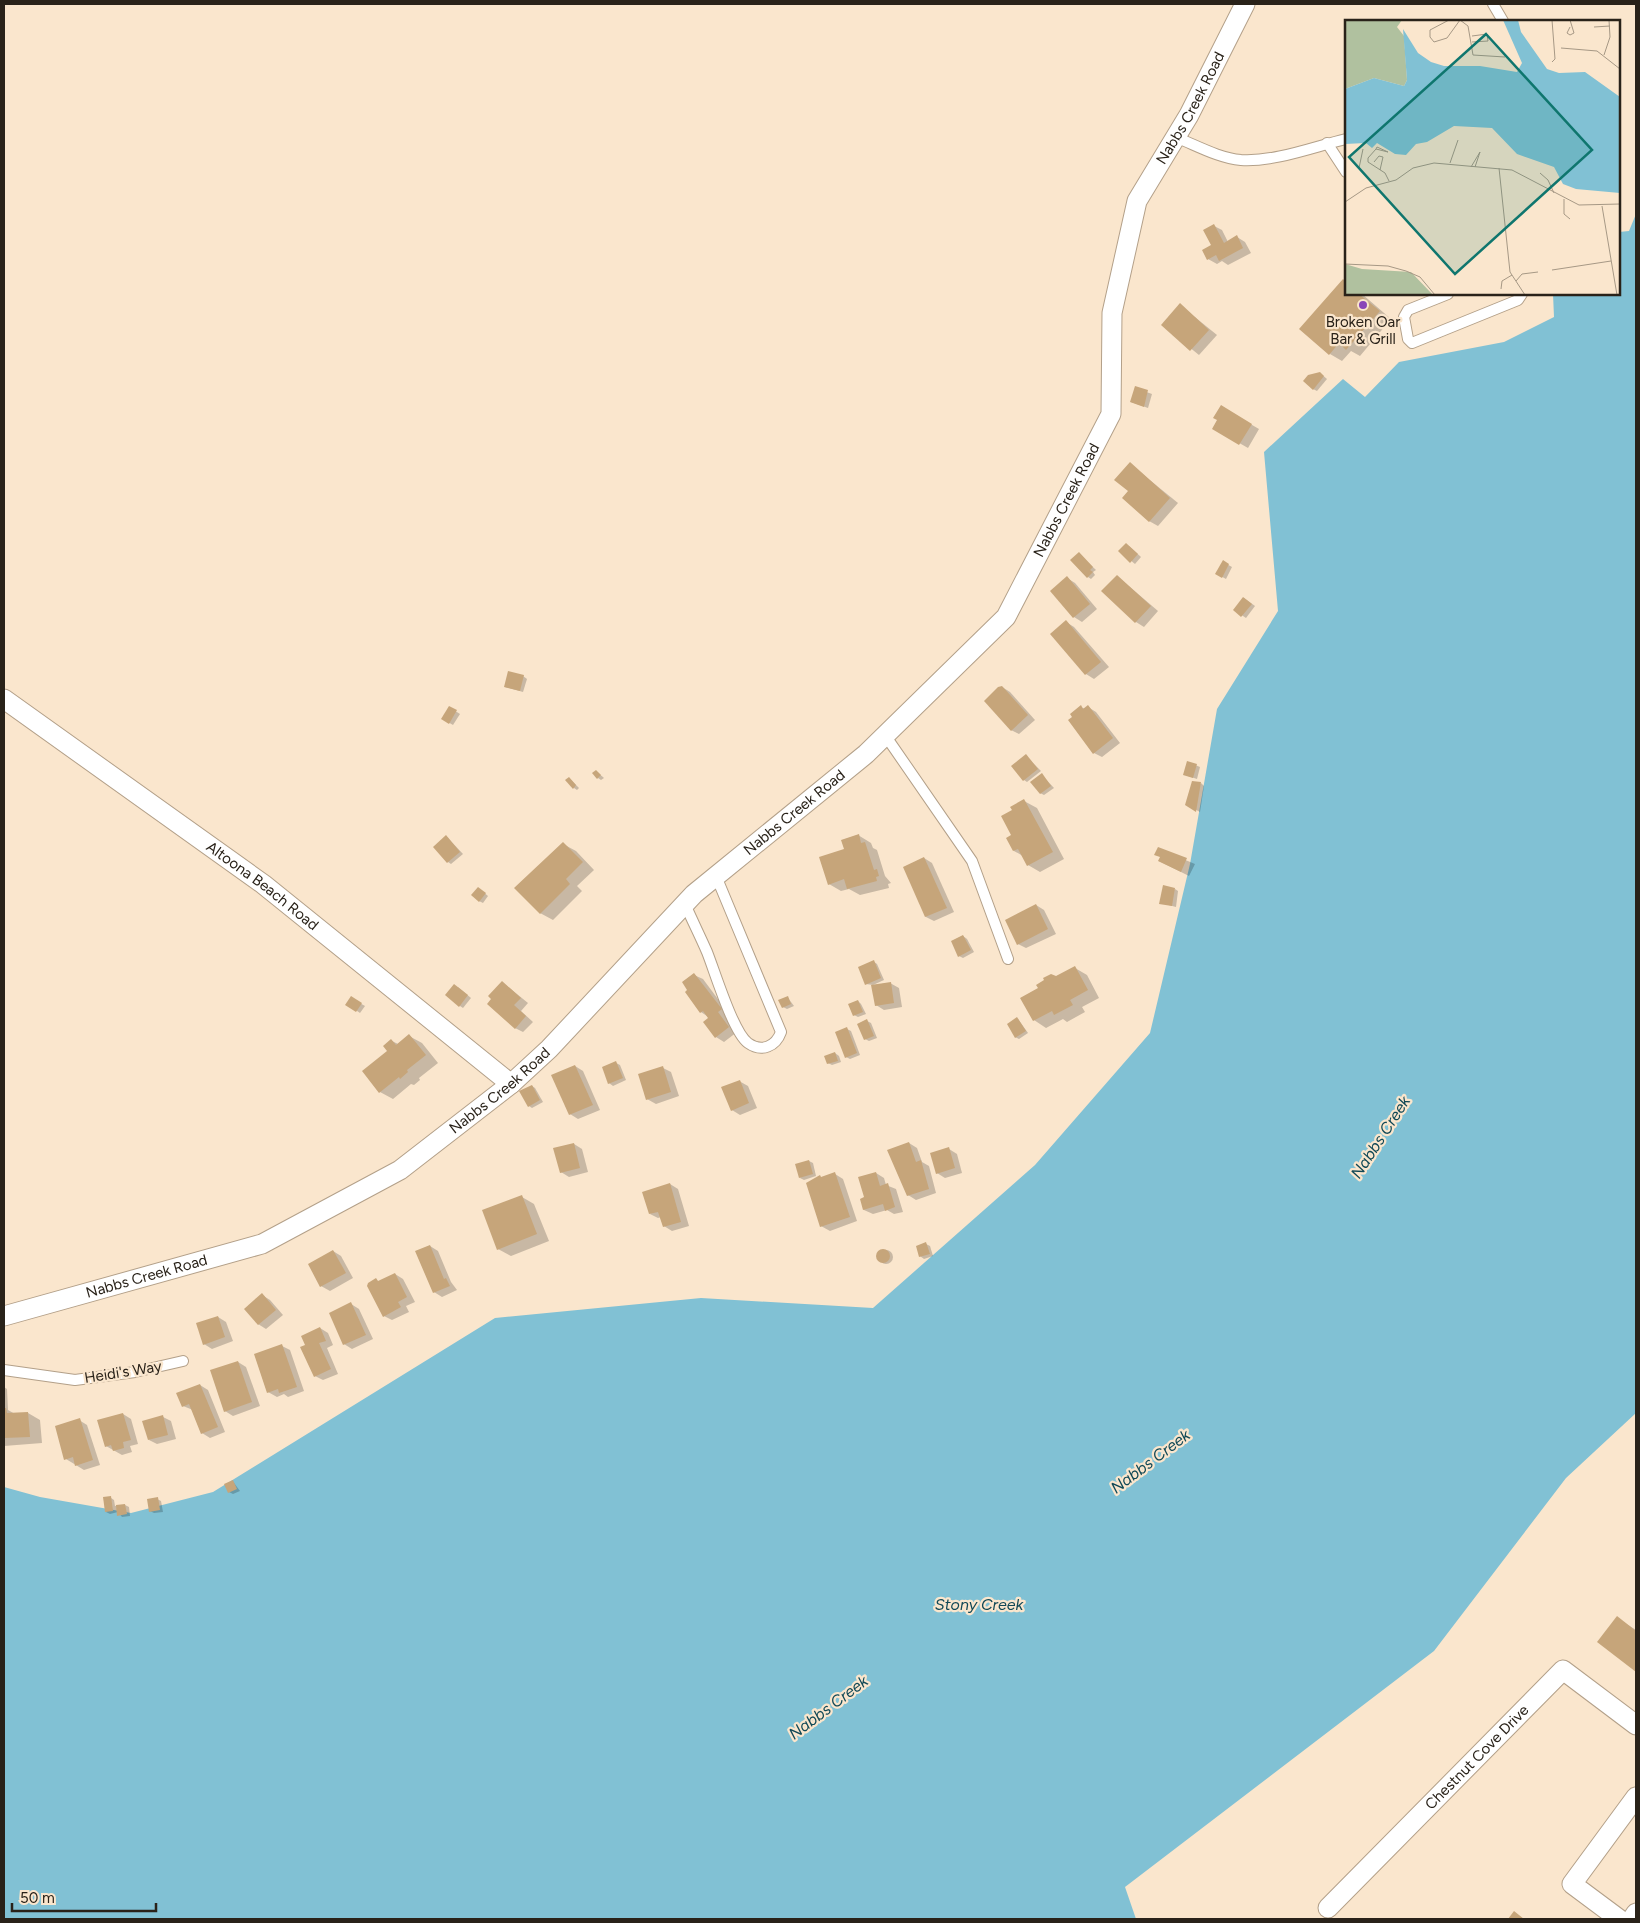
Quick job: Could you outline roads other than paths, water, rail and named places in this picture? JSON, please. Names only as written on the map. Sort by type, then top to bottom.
[{"type":"street","name":"Nabbs Creek Road","points":[[4,1316],[262,1244],[400,1170],[511,1084],[549,1049],[684,904],[866,754],[1006,617],[1111,414],[1112,313],[1137,201],[1175,137],[1245,4]]},
{"type":"street","name":"Altoona Beach Road","points":[[4,699],[264,884],[511,1084]]},
{"type":"street","name":"Chestnut Cove Drive","points":[[1328,1908],[1563,1670],[1636,1725]]},
{"type":"street","points":[[1619,1919],[1572,1884],[1636,1797]]},
{"type":"street","points":[[1632,1919],[1636,1913]]},
{"type":"lane","points":[[1493,4],[1502,20]]},
{"type":"lane","points":[[1175,137],[1219,155],[1240,160],[1266,158],[1345,139]]},
{"type":"lane","points":[[1327,143],[1345,170]]},
{"type":"lane","points":[[1446,295],[1408,310],[1404,317],[1408,339],[1412,343],[1518,300],[1521,295]]},
{"type":"lane","points":[[885,736],[972,861],[1008,959]]},
{"type":"lane","points":[[684,904],[707,952],[738,1029],[747,1043],[758,1047],[769,1047],[778,1040],[781,1032],[716,876]]},
{"type":"lane","name":"Heidi's Way","points":[[4,1370],[75,1380],[135,1372],[183,1361]]},
{"type":"water","name":"Stony Creek","points":[[1636,214],[1636,1413],[1566,1478],[1434,1651],[1125,1887],[1136,1919],[4,1919],[4,1487],[40,1497],[131,1513],[213,1492],[495,1318],[701,1298],[873,1308],[1035,1165],[1150,1033],[1190,864],[1217,709],[1278,611],[1264,452],[1343,379],[1365,397],[1399,362],[1504,342],[1554,317],[1553,295],[1620,295],[1620,232],[1629,231]]},
{"type":"place","name":"Broken Oar Bar & Grill","points":[[1363,305]]},
{"type":"water label","name":"Nabbs Creek","points":[[1380,1137]]},
{"type":"water label","name":"Nabbs Creek","points":[[1150,1461]]},
{"type":"water label","name":"Nabbs Creek","points":[[828,1707]]}]
